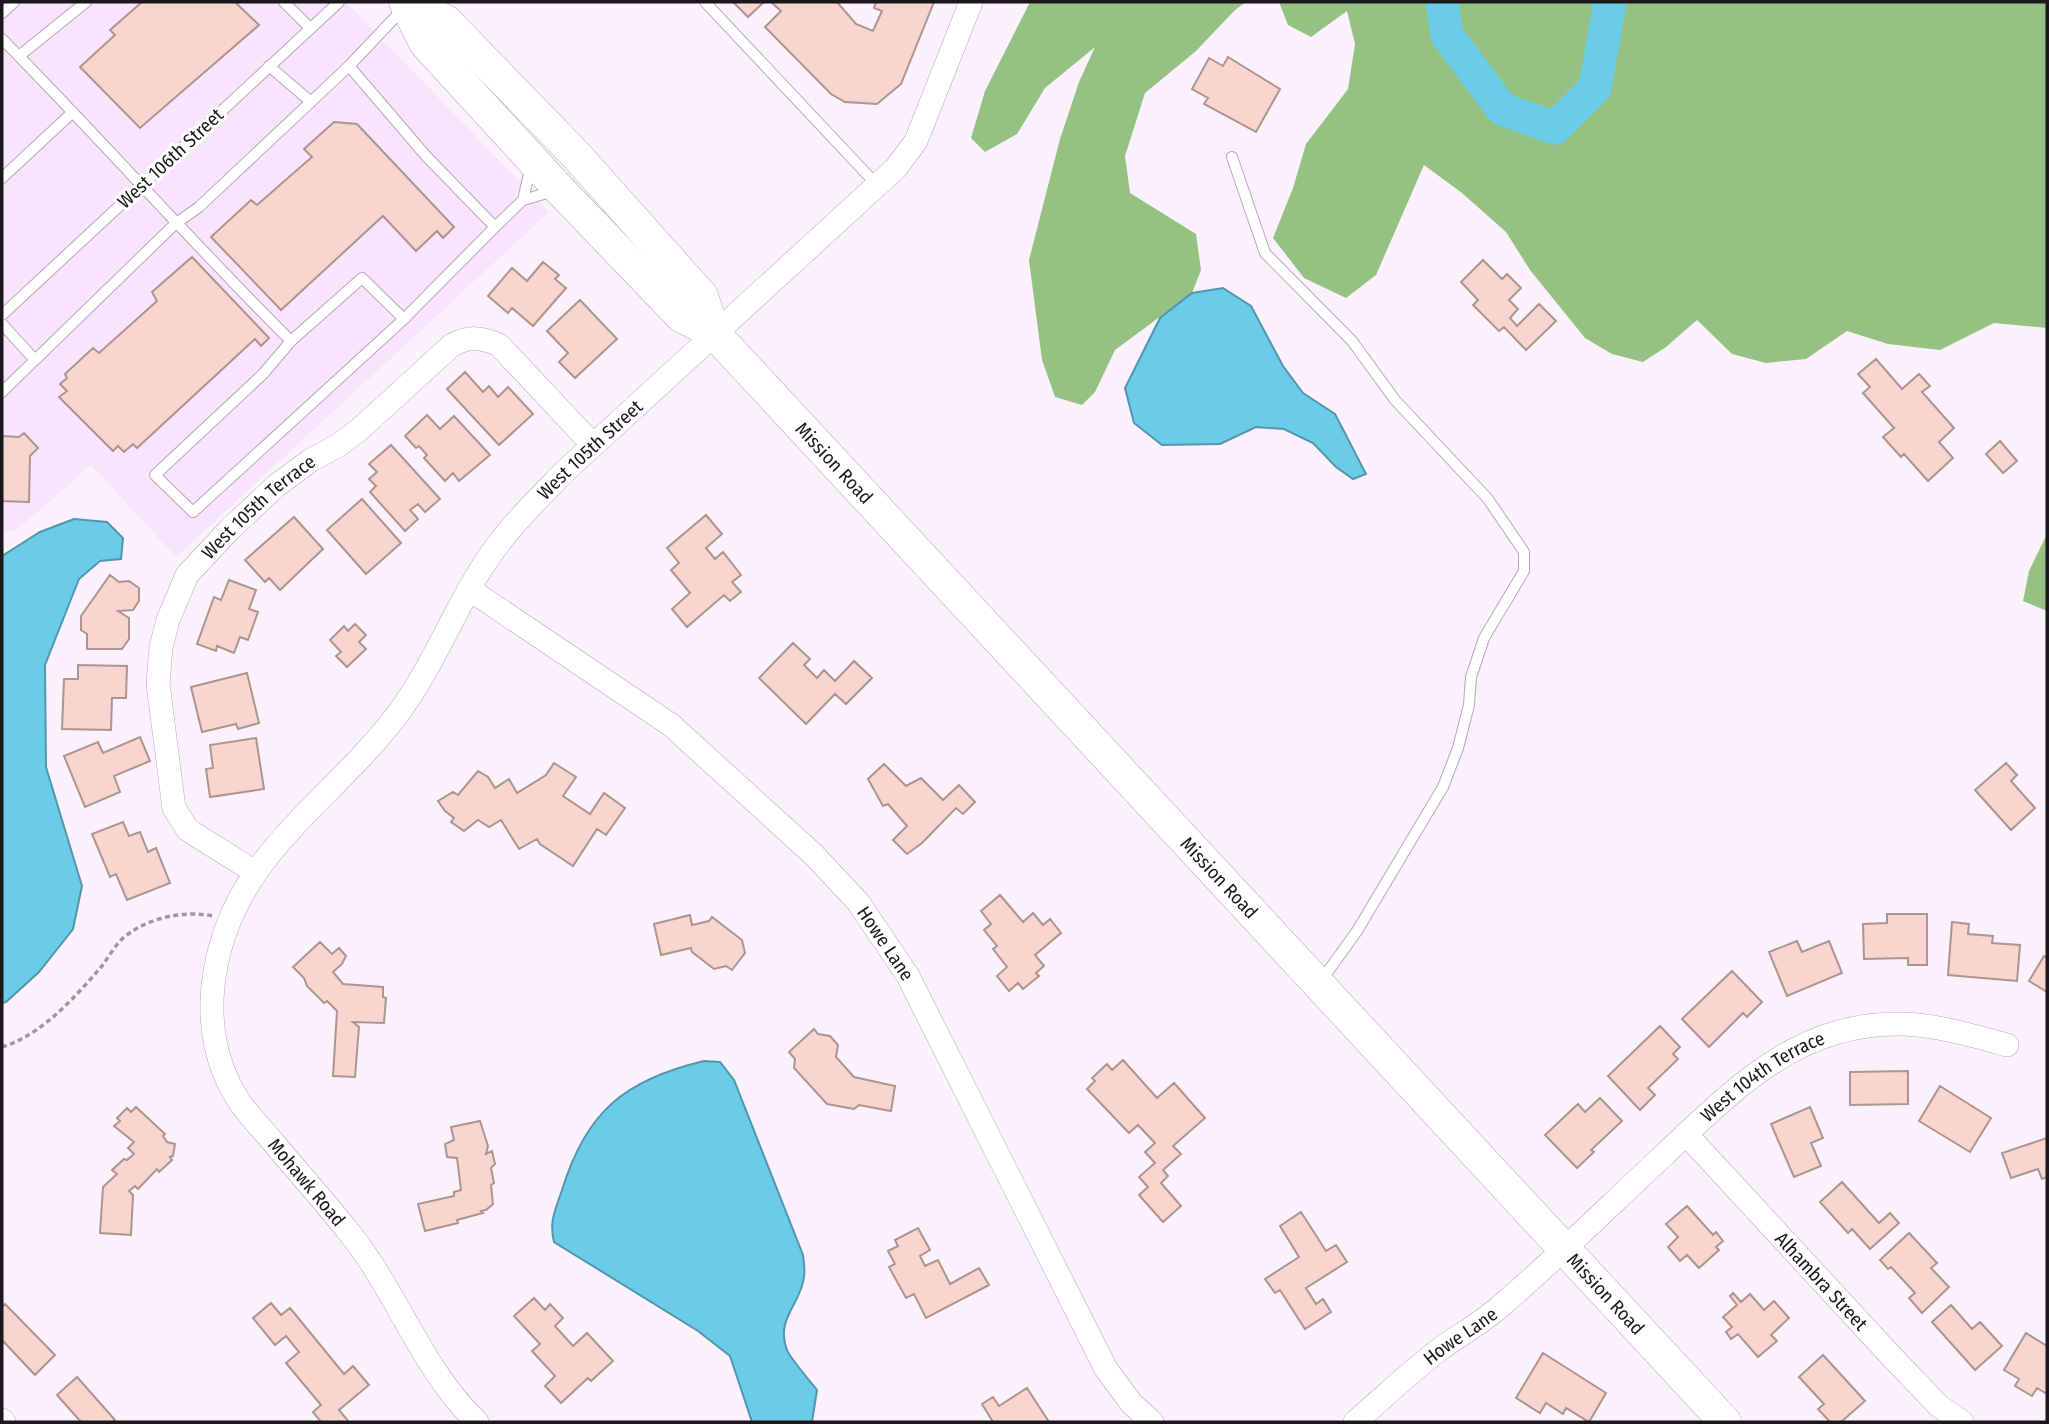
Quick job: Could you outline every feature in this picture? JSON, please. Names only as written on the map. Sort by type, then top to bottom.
[{"type":"main road","name":"Mission Road","points":[[407,3],[425,43],[532,160],[681,316],[714,333],[1725,1422]]},
{"type":"main road","name":"Mission Road","points":[[407,3],[446,21],[575,154],[702,296],[714,333]]},
{"type":"street","name":"West 105th Street","points":[[231,920],[255,872],[285,834],[347,772],[391,722],[425,670],[482,567],[521,518],[593,445],[896,168],[916,141],[971,2]]},
{"type":"street","name":"West 105th Terrace","points":[[255,872],[188,830],[174,808],[158,684],[161,647],[168,620],[187,575],[230,529],[276,486],[360,429],[452,345],[467,338],[484,338],[499,345],[593,445]]},
{"type":"street","name":"Howe Lane","points":[[469,589],[671,725],[813,854],[858,902],[908,976],[1106,1368],[1132,1404],[1152,1422]]},
{"type":"street","name":"Mohawk Road","points":[[231,920],[216,957],[212,1001],[215,1043],[228,1081],[250,1115],[350,1233],[389,1292],[435,1373],[477,1422]]},
{"type":"street","name":"West 104th Terrace","points":[[1564,1247],[1726,1097],[1774,1062],[1813,1041],[1851,1028],[1909,1023],[1962,1032],[2007,1045]]},
{"type":"street","name":"Alhambra Street","points":[[1686,1134],[1892,1357],[1939,1406],[1962,1422]]},
{"type":"street","name":"Howe Lane","points":[[1355,1422],[1439,1350],[1495,1311],[1564,1247]]},
{"type":"lane","points":[[2,13],[14,2]]},
{"type":"lane","points":[[19,56],[86,2]]},
{"type":"lane","points":[[284,2],[310,29]]},
{"type":"lane","name":"West 106th Street","points":[[2,316],[340,2]]},
{"type":"lane","points":[[705,2],[877,185]]},
{"type":"lane","points":[[2,392],[176,224],[199,207],[349,66],[407,3]]},
{"type":"lane","points":[[2,39],[176,224],[291,341]]},
{"type":"lane","points":[[269,66],[310,102]]},
{"type":"lane","points":[[349,66],[426,156],[495,226]]},
{"type":"lane","points":[[2,178],[73,112]]},
{"type":"lane","points":[[1232,157],[1265,253],[1352,341],[1395,400],[1488,499],[1524,552],[1524,571],[1484,638],[1471,677],[1469,705],[1458,748],[1443,787],[1357,931],[1319,984]]},
{"type":"lane","points":[[523,200],[532,160]]},
{"type":"lane","points":[[404,319],[362,278],[291,341],[263,374],[155,475],[194,512],[404,319],[523,200],[559,189]]},
{"type":"lane","points":[[2,324],[35,360]]},
{"type":"path","points":[[2,1047],[43,1025],[73,997],[121,940],[145,925],[194,913],[231,920]]},
{"type":"shaded area","points":[[2,2],[346,2],[549,212],[176,557],[91,465],[17,530],[2,532]]},
{"type":"green space","points":[[1030,2],[1246,2],[1196,51],[1145,93],[1125,156],[1130,193],[1196,234],[1201,270],[1192,293],[1115,350],[1095,392],[1082,405],[1055,397],[1042,360],[1029,260],[1060,139],[1079,82],[1095,47],[1045,88],[1017,134],[985,152],[971,138],[985,91]]},
{"type":"green space","points":[[1279,2],[2047,2],[2047,328],[1994,323],[1940,350],[1888,344],[1847,331],[1806,359],[1766,363],[1732,354],[1697,320],[1666,347],[1643,362],[1612,354],[1585,338],[1530,270],[1506,232],[1462,193],[1424,165],[1376,275],[1346,298],[1304,278],[1273,238],[1293,188],[1306,144],[1348,89],[1355,44],[1347,11],[1311,37],[1288,25]]},
{"type":"green space","points":[[2047,534],[2047,611],[2023,601],[2029,571]]},
{"type":"water","points":[[1223,288],[1251,306],[1283,366],[1303,393],[1335,414],[1366,474],[1353,479],[1336,467],[1313,443],[1284,429],[1256,427],[1220,444],[1162,445],[1134,423],[1125,388],[1160,318],[1192,293]]},
{"type":"water","points":[[74,519],[107,522],[123,538],[121,559],[100,561],[79,579],[45,665],[46,767],[82,886],[73,929],[39,972],[2,1003],[2,556],[40,532]]},
{"type":"water","points":[[704,1061],[720,1062],[734,1080],[803,1255],[802,1287],[786,1320],[784,1339],[789,1354],[817,1390],[812,1422],[752,1422],[730,1356],[698,1331],[554,1242],[552,1222],[557,1204],[572,1163],[596,1120],[612,1103],[651,1078]]},
{"type":"building","points":[[142,2],[235,2],[259,25],[140,128],[80,67],[115,35],[110,30]]},
{"type":"building","points":[[733,2],[764,2],[748,17]]},
{"type":"building","points":[[771,2],[837,2],[856,24],[873,31],[882,11],[874,8],[876,2],[934,2],[901,84],[877,104],[845,102],[831,94],[765,27],[781,11]]},
{"type":"building","points":[[1228,57],[1280,89],[1256,132],[1204,104],[1208,98],[1192,89],[1209,58],[1223,66]]},
{"type":"building","points":[[334,122],[357,124],[454,227],[443,238],[437,231],[416,251],[383,216],[281,310],[211,237],[251,200],[257,205],[312,157],[304,149]]},
{"type":"building","points":[[192,257],[269,338],[261,346],[255,339],[137,448],[133,444],[124,452],[118,446],[113,451],[59,397],[67,391],[60,384],[67,378],[65,374],[93,348],[99,353],[157,301],[152,292]]},
{"type":"building","points":[[1483,260],[1502,279],[1507,274],[1521,288],[1509,300],[1518,309],[1510,318],[1517,326],[1539,304],[1556,321],[1526,350],[1504,327],[1499,331],[1473,305],[1478,300],[1461,282]]},
{"type":"building","points":[[543,262],[559,275],[555,279],[566,288],[533,326],[512,308],[508,313],[488,296],[512,268],[527,281]]},
{"type":"building","points":[[580,300],[617,339],[575,378],[559,362],[568,353],[547,331]]},
{"type":"building","points":[[1876,359],[1902,389],[1919,374],[1930,386],[1922,392],[1954,428],[1939,442],[1953,458],[1928,481],[1904,454],[1901,457],[1883,437],[1894,428],[1863,393],[1870,387],[1858,374]]},
{"type":"building","points":[[465,372],[483,392],[489,386],[498,397],[508,387],[533,414],[499,445],[447,389]]},
{"type":"building","points":[[427,415],[440,429],[454,416],[490,455],[459,481],[453,473],[445,481],[424,458],[427,455],[419,446],[416,448],[405,436]]},
{"type":"building","points":[[24,433],[38,448],[30,456],[29,502],[2,501],[2,436],[19,437]]},
{"type":"building","points":[[2000,441],[2017,461],[2003,473],[1986,454]]},
{"type":"building","points":[[391,445],[440,499],[425,512],[418,504],[410,510],[418,519],[405,531],[370,492],[376,486],[369,479],[377,472],[369,464]]},
{"type":"building","points":[[362,499],[401,543],[366,574],[327,530]]},
{"type":"building","points":[[706,515],[722,534],[706,548],[715,559],[723,552],[741,575],[732,582],[741,592],[730,601],[724,595],[687,627],[672,609],[690,593],[671,570],[679,563],[667,548]]},
{"type":"building","points":[[294,517],[323,549],[280,590],[269,578],[265,582],[245,560]]},
{"type":"building","points":[[110,575],[119,582],[129,581],[139,588],[139,601],[133,610],[118,611],[129,618],[129,639],[122,649],[87,649],[87,634],[81,630],[81,616]]},
{"type":"building","points":[[229,580],[256,590],[249,609],[258,612],[248,640],[240,637],[234,653],[217,646],[216,651],[197,644],[214,597],[221,600]]},
{"type":"building","points":[[355,624],[366,635],[359,642],[366,649],[347,667],[336,656],[341,652],[330,640],[344,626],[348,631]]},
{"type":"building","points":[[793,643],[810,659],[804,665],[817,678],[824,670],[835,681],[854,661],[872,678],[846,704],[835,694],[806,724],[759,678]]},
{"type":"building","points":[[78,665],[127,666],[126,698],[112,698],[111,730],[62,729],[64,679],[78,679]]},
{"type":"building","points":[[247,673],[259,723],[238,729],[236,724],[202,732],[191,687]]},
{"type":"building","points":[[140,737],[150,761],[114,776],[120,792],[85,807],[64,756],[98,742],[103,753]]},
{"type":"building","points":[[256,738],[264,789],[210,797],[206,769],[213,768],[210,745]]},
{"type":"building","points":[[554,763],[576,777],[563,796],[590,814],[604,793],[625,808],[606,835],[597,829],[573,866],[540,844],[537,839],[519,849],[501,820],[489,827],[478,820],[464,831],[451,822],[454,818],[438,801],[453,792],[458,795],[478,771],[488,777],[495,788],[509,779],[517,793],[546,775]]},
{"type":"building","points":[[2006,763],[2017,775],[2011,781],[2035,808],[2011,830],[1975,790]]},
{"type":"building","points":[[884,764],[906,786],[921,778],[943,800],[959,785],[975,802],[963,814],[956,808],[922,843],[907,854],[893,840],[907,826],[888,804],[883,806],[868,779]]},
{"type":"building","points":[[123,822],[129,836],[140,832],[148,852],[156,848],[170,883],[127,900],[116,874],[110,877],[92,834]]},
{"type":"building","points":[[1000,895],[1023,922],[1033,913],[1043,925],[1050,919],[1061,933],[1035,955],[1044,966],[1036,973],[1039,976],[1023,989],[1018,983],[1009,991],[997,976],[1007,967],[993,949],[997,946],[984,930],[991,924],[981,911]]},
{"type":"building","points":[[1887,914],[1927,914],[1927,965],[1908,965],[1908,958],[1864,959],[1863,924],[1887,923]]},
{"type":"building","points":[[690,915],[692,925],[709,921],[712,917],[742,940],[745,953],[732,970],[726,966],[714,969],[692,952],[691,948],[661,955],[654,924]]},
{"type":"building","points":[[1952,922],[1969,924],[1968,934],[1993,936],[1992,943],[2020,945],[2017,981],[1948,975]]},
{"type":"building","points":[[1797,941],[1802,952],[1829,941],[1842,973],[1787,996],[1769,952]]},
{"type":"building","points":[[320,942],[332,954],[339,948],[346,956],[333,972],[343,984],[383,987],[383,997],[386,998],[384,1023],[353,1022],[359,1027],[355,1077],[333,1076],[337,1011],[327,1001],[324,1003],[307,986],[304,978],[293,967]]},
{"type":"building","points":[[2044,956],[2047,958],[2047,992],[2029,981]]},
{"type":"building","points":[[1732,971],[1762,1002],[1747,1017],[1743,1013],[1709,1047],[1682,1019]]},
{"type":"building","points":[[1660,1026],[1680,1047],[1673,1054],[1678,1059],[1648,1088],[1655,1095],[1640,1110],[1608,1076]]},
{"type":"building","points":[[814,1029],[818,1034],[830,1036],[838,1045],[836,1057],[854,1077],[895,1086],[891,1111],[859,1105],[854,1109],[827,1104],[794,1068],[795,1059],[789,1052]]},
{"type":"building","points":[[1123,1060],[1157,1098],[1174,1083],[1205,1118],[1173,1146],[1181,1154],[1163,1170],[1168,1176],[1161,1183],[1181,1206],[1163,1222],[1139,1195],[1148,1187],[1139,1177],[1155,1163],[1145,1152],[1155,1143],[1138,1125],[1129,1133],[1087,1089],[1095,1081],[1092,1078],[1107,1064],[1112,1070]]},
{"type":"building","points":[[1908,1071],[1908,1104],[1850,1105],[1850,1072]]},
{"type":"building","points":[[1940,1086],[1991,1118],[1970,1152],[1919,1121]]},
{"type":"building","points":[[1600,1098],[1622,1121],[1591,1150],[1594,1152],[1577,1168],[1545,1135],[1578,1104],[1585,1112]]},
{"type":"building","points":[[136,1107],[165,1134],[163,1136],[167,1142],[175,1144],[173,1156],[170,1157],[172,1160],[159,1172],[157,1169],[138,1189],[135,1186],[129,1191],[133,1195],[131,1235],[100,1233],[103,1187],[117,1174],[112,1170],[134,1154],[128,1148],[134,1142],[114,1126],[120,1121],[117,1118],[127,1108],[131,1112]]},
{"type":"building","points":[[1810,1107],[1823,1138],[1811,1143],[1821,1166],[1794,1177],[1771,1124]]},
{"type":"building","points":[[480,1121],[488,1146],[486,1154],[492,1151],[495,1164],[491,1168],[494,1183],[491,1185],[493,1204],[481,1211],[483,1213],[457,1220],[458,1223],[425,1231],[418,1204],[454,1196],[454,1192],[461,1190],[457,1158],[447,1157],[445,1144],[454,1140],[451,1127]]},
{"type":"building","points":[[2047,1138],[2047,1177],[2042,1179],[2038,1169],[2011,1178],[2002,1153]]},
{"type":"building","points":[[1842,1182],[1879,1223],[1890,1213],[1899,1223],[1870,1249],[1852,1229],[1848,1233],[1820,1202]]},
{"type":"building","points":[[1687,1206],[1713,1235],[1716,1232],[1723,1241],[1716,1247],[1719,1250],[1699,1268],[1687,1255],[1680,1261],[1668,1247],[1678,1237],[1666,1224]]},
{"type":"building","points":[[1301,1212],[1326,1251],[1336,1245],[1347,1262],[1306,1288],[1316,1304],[1323,1299],[1331,1312],[1305,1329],[1280,1290],[1275,1293],[1265,1279],[1299,1257],[1280,1226]]},
{"type":"building","points":[[918,1228],[930,1250],[920,1256],[925,1266],[938,1260],[950,1284],[979,1268],[989,1285],[926,1318],[914,1294],[906,1298],[889,1267],[895,1264],[888,1251],[898,1246],[895,1240]]},
{"type":"building","points":[[1909,1233],[1937,1263],[1931,1268],[1949,1287],[1922,1313],[1909,1298],[1915,1293],[1891,1267],[1888,1269],[1880,1260]]},
{"type":"building","points":[[1733,1293],[1741,1302],[1750,1294],[1764,1310],[1774,1301],[1789,1318],[1771,1335],[1777,1341],[1758,1357],[1738,1334],[1731,1339],[1726,1332],[1732,1327],[1723,1317],[1737,1305],[1730,1296]]},
{"type":"building","points":[[534,1298],[545,1310],[550,1304],[563,1318],[555,1326],[573,1346],[587,1333],[613,1361],[591,1381],[588,1378],[561,1403],[545,1386],[555,1376],[532,1351],[540,1344],[514,1316]]},
{"type":"building","points":[[271,1303],[281,1315],[290,1308],[344,1374],[353,1366],[369,1385],[339,1410],[349,1422],[321,1422],[313,1412],[321,1405],[286,1363],[299,1352],[286,1336],[275,1345],[253,1318]]},
{"type":"building","points":[[5,1304],[55,1355],[35,1375],[2,1340],[2,1307]]},
{"type":"building","points":[[1951,1305],[1972,1329],[1980,1322],[2002,1346],[1975,1370],[1932,1322]]},
{"type":"building","points":[[2026,1333],[2047,1346],[2047,1394],[2037,1388],[2032,1396],[2015,1386],[2019,1379],[2004,1370]]},
{"type":"building","points":[[1543,1353],[1606,1393],[1589,1422],[1566,1408],[1563,1414],[1546,1403],[1540,1413],[1516,1398]]},
{"type":"building","points":[[1823,1355],[1865,1401],[1841,1422],[1830,1422],[1818,1409],[1824,1404],[1799,1377]]},
{"type":"building","points":[[77,1377],[115,1420],[113,1422],[81,1422],[57,1395]]},
{"type":"building","points":[[1027,1388],[1049,1422],[993,1422],[982,1404],[993,1397],[999,1406]]},
{"type":"waterway","points":[[1442,2],[1447,35],[1502,109],[1555,128],[1595,88],[1610,2]]}]
